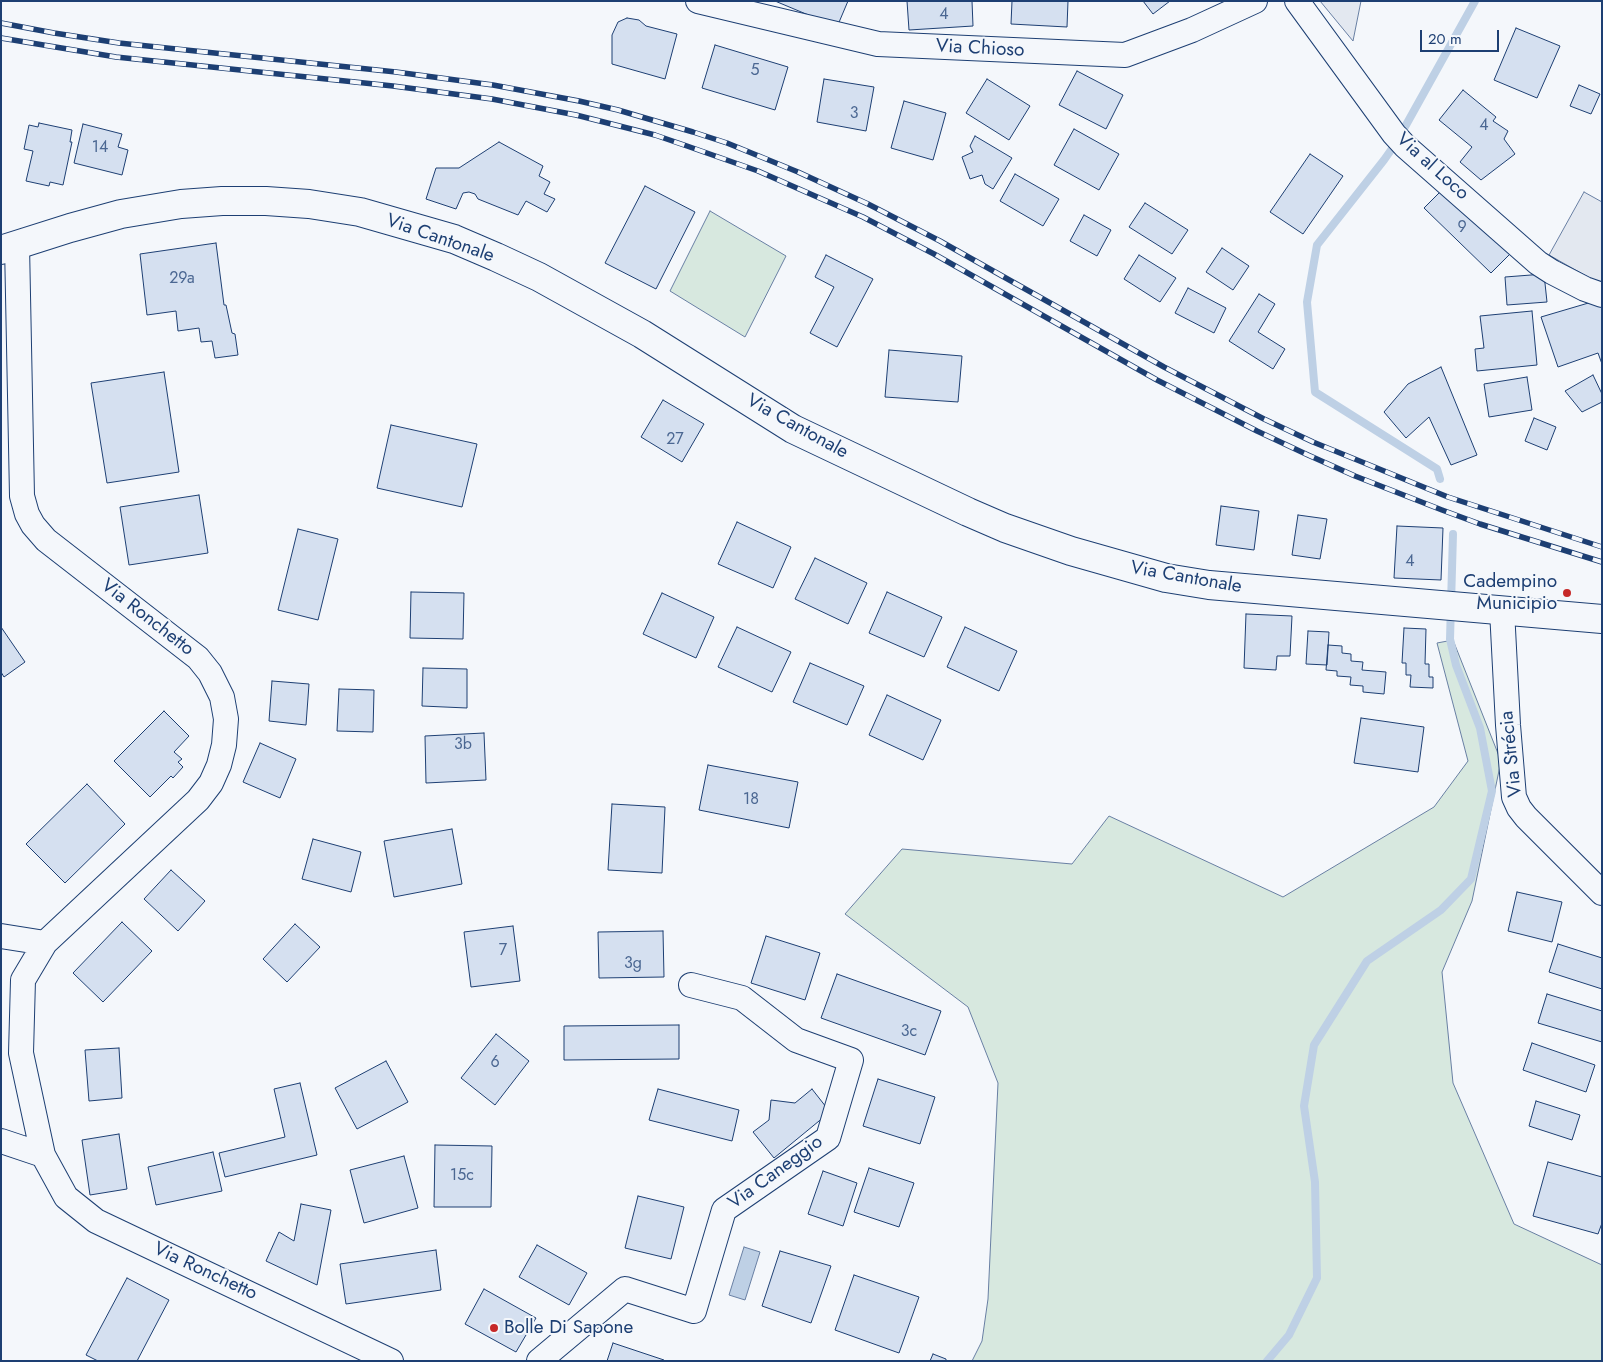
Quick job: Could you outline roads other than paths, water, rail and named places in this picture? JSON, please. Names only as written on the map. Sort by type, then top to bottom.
[{"type":"main road","name":"Via Cantonale","points":[[9,248],[121,214],[181,204],[222,201],[266,201],[309,204],[360,212],[454,240],[539,277],[642,334],[793,429],[958,508],[1041,541],[1166,578],[1201,584],[1602,620]]},
{"type":"street","name":"Via Chioso","points":[[698,1],[878,44],[1125,55],[1192,30],[1255,1]]},
{"type":"street","name":"Via al Loco","points":[[1297,1],[1399,140],[1538,263],[1585,289],[1602,295]]},
{"type":"street","name":"Via Ronchetto","points":[[9,248],[22,496],[27,514],[33,525],[46,540],[198,658],[210,672],[222,697],[226,719],[224,745],[219,765],[211,783],[198,800],[45,943],[23,980],[21,1053],[44,1155],[66,1197],[96,1221],[392,1361]]},
{"type":"street","name":"Via Strécia","points":[[1489,610],[1508,725],[1514,796],[1519,808],[1526,817],[1602,893]]},
{"type":"street","points":[[1,936],[45,943]]},
{"type":"street","name":"Via Caneggio","points":[[539,1361],[626,1289],[694,1310],[724,1210],[828,1138],[851,1060],[796,1040],[742,998],[691,984]]},
{"type":"street","points":[[1,1141],[44,1155]]},
{"type":"water","points":[[744,1247],[760,1252],[745,1300],[729,1295]]},
{"type":"waterway","points":[[1440,479],[1437,469],[1315,392],[1307,302],[1317,245],[1396,143],[1475,1]]},
{"type":"waterway","points":[[1267,1361],[1289,1335],[1317,1278],[1315,1182],[1304,1106],[1314,1045],[1367,961],[1441,910],[1471,879],[1492,791],[1480,728],[1456,665],[1450,639],[1453,534]]},
{"type":"railway","points":[[1,23],[119,43],[396,72],[493,85],[618,110],[727,143],[798,172],[868,204],[940,241],[1164,367],[1313,442],[1448,497],[1602,547]]},
{"type":"railway","points":[[1,38],[116,57],[393,86],[492,99],[576,115],[655,135],[758,171],[863,217],[934,254],[1157,380],[1308,455],[1355,476],[1480,524],[1602,562]]},
{"type":"place","name":"Cadempino Municipio","points":[[1567,593]]},
{"type":"place","name":"Bolle Di Sapone","points":[[494,1328]]}]
